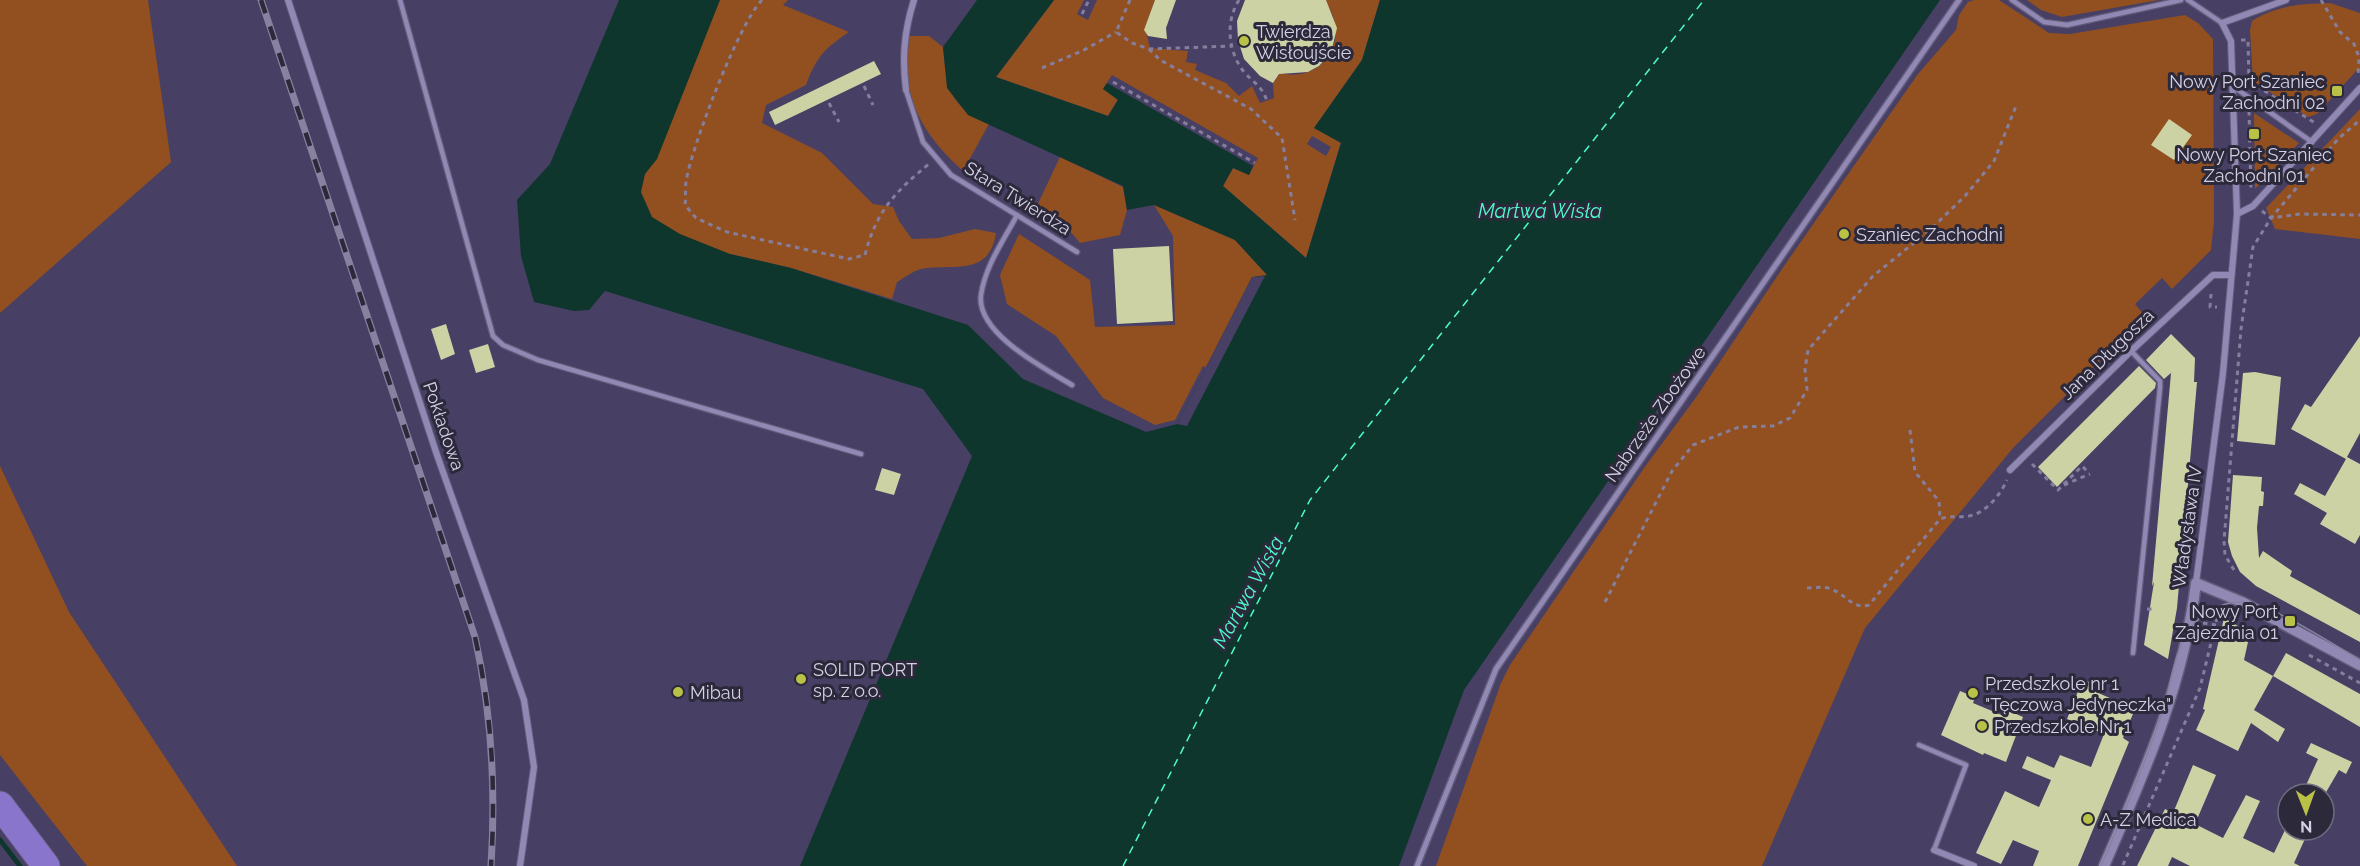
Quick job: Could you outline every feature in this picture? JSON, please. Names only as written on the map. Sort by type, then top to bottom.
[{"type":"highway","points":[[0,805],[45,866]]},
{"type":"street","name":"Pokładowa","points":[[288,0],[437,455],[524,700],[534,767],[520,866]]},
{"type":"street","name":"Stara Twierdza","points":[[906,90],[903,61],[905,26],[914,0]]},
{"type":"street","name":"Nabrzeże Zbożowe","points":[[1417,866],[1496,669],[1959,0]]},
{"type":"street","points":[[2222,23],[2286,0]]},
{"type":"street","name":"Władysława IV","points":[[2104,866],[2169,710],[2190,628],[2223,373],[2237,213],[2231,40],[2222,23]]},
{"type":"street","points":[[2237,213],[2253,206],[2360,88]]},
{"type":"street","name":"Jana Długosza","points":[[2010,470],[2212,275],[2231,275]]},
{"type":"street","points":[[2196,583],[2242,602],[2360,665]]},
{"type":"street","points":[[1934,850],[1974,866]]},
{"type":"lane","points":[[400,0],[493,336],[503,345],[538,360],[861,454]]},
{"type":"lane","points":[[2012,0],[2044,22],[2054,25],[2067,25],[2181,0]]},
{"type":"lane","points":[[2188,0],[2222,23]]},
{"type":"lane","points":[[2234,87],[2312,142]]},
{"type":"lane","name":"Stara Twierdza","points":[[906,90],[923,142],[935,159],[951,175],[1077,252]]},
{"type":"lane","points":[[1017,215],[988,269],[981,297],[990,325],[1027,358],[1072,385]]},
{"type":"lane","points":[[2131,351],[2160,381],[2133,653]]},
{"type":"lane","points":[[1919,745],[1966,765],[1934,850]]},
{"type":"path","points":[[762,0],[753,8],[742,27],[693,156],[686,182],[686,205],[696,218],[727,232],[849,259],[865,255],[874,224],[890,199],[935,159]]},
{"type":"path","points":[[1082,14],[1089,0]]},
{"type":"path","points":[[1042,68],[1084,50],[1116,32],[1130,0]]},
{"type":"path","points":[[1239,0],[1234,7],[1229,32],[1232,46],[1238,64],[1258,82],[1267,101]]},
{"type":"path","points":[[2321,0],[2340,32],[2354,44],[2359,57],[2360,74],[2353,81]]},
{"type":"path","points":[[1116,32],[1132,43],[1149,48],[1232,46]]},
{"type":"path","points":[[1149,48],[1160,60],[1251,110],[1282,138],[1295,220]]},
{"type":"path","points":[[2249,81],[2315,123],[2319,119]]},
{"type":"path","points":[[1113,82],[1255,163]]},
{"type":"path","points":[[864,86],[873,105]]},
{"type":"path","points":[[830,103],[839,122]]},
{"type":"path","points":[[1605,602],[1672,471],[1693,445],[1739,427],[1773,426],[1790,418],[1807,390],[1804,369],[1808,350],[1873,276],[1931,229],[1965,196],[1994,161],[2016,106]]},
{"type":"path","points":[[2234,570],[2225,555],[2224,541],[2243,309],[2253,247],[2271,218],[2338,139],[2360,120]]},
{"type":"path","points":[[2253,206],[2271,218],[2300,214],[2360,215]]},
{"type":"path","points":[[1910,430],[1915,472],[1939,501],[1940,519]]},
{"type":"path","points":[[2024,456],[2058,490],[2062,486],[2082,466],[2088,473],[2062,486]]},
{"type":"path","points":[[1807,588],[1828,588],[1839,592],[1854,605],[1862,608],[1869,605],[1940,519],[1948,516],[1966,517],[1982,512],[2005,484],[2010,470]]},
{"type":"path","points":[[2123,865],[2200,688],[2218,614],[2232,613],[2242,618]]},
{"type":"path","points":[[2301,651],[2360,683]]},
{"type":"shaded area","points":[[0,0],[148,0],[171,162],[0,313]]},
{"type":"shaded area","points":[[697,0],[788,0],[783,5],[849,32],[822,54],[806,85],[766,105],[762,123],[822,153],[873,204],[893,207],[899,221],[912,239],[939,238],[975,229],[996,233],[986,257],[968,266],[915,271],[897,282],[892,299],[791,268],[730,254],[676,265],[622,174]]},
{"type":"shaded area","points":[[1054,0],[1084,0],[1077,14],[1088,20],[1097,0],[1155,0],[1145,28],[1150,48],[1188,51],[1186,62],[1197,64],[1195,70],[1226,83],[1239,96],[1252,86],[1260,103],[1274,98],[1273,83],[1280,73],[1296,74],[1310,71],[1322,64],[1330,54],[1335,42],[1335,28],[1332,14],[1324,0],[1380,0],[1362,60],[1314,128],[1341,142],[1306,258],[1223,186],[1233,168],[1249,175],[1258,158],[1112,75],[1103,89],[1118,99],[1108,116],[996,77]],"holes":[[[1312,136],[1331,147],[1326,156],[1307,144]]]},
{"type":"shaded area","points":[[1999,0],[2049,33],[2070,34],[2185,15],[2198,23],[2213,39],[2214,221],[2211,250],[2172,289],[2162,278],[2135,304],[2145,316],[2013,448],[1865,628],[1762,866],[1436,866],[1501,683],[1510,665],[1918,74],[1956,30],[1959,15],[1968,2]]},
{"type":"shaded area","points":[[2027,0],[2159,0],[2062,17],[2041,10]]},
{"type":"shaded area","points":[[2330,3],[2360,13],[2360,70],[2358,69],[2317,114],[2308,117],[2253,81],[2250,30],[2252,21],[2271,12],[2299,5]]},
{"type":"shaded area","points":[[909,36],[929,36],[943,47],[946,74],[952,94],[965,110],[989,124],[963,171],[935,142],[916,111],[907,76]]},
{"type":"shaded area","points":[[2360,109],[2360,239],[2275,229],[2266,208]]},
{"type":"shaded area","points":[[2254,113],[2299,143],[2255,189]]},
{"type":"shaded area","points":[[1060,157],[1123,187],[1127,210],[1120,235],[1080,243],[1069,230],[1034,212]]},
{"type":"shaded area","points":[[1154,205],[1235,240],[1268,276],[1206,368],[1203,366],[1175,420],[1155,425],[1103,398],[1056,336],[1007,304],[1000,275],[1019,234],[1090,280],[1095,327],[1175,325],[1173,236]]},
{"type":"shaded area","points":[[0,466],[69,612],[237,866],[87,866],[0,755]]},
{"type":"water","name":"Martwa Wisła","points":[[619,0],[720,0],[657,159],[645,174],[641,192],[652,217],[680,234],[730,254],[791,268],[968,325],[1023,379],[1146,432],[1177,424],[1252,277],[1267,275],[1235,240],[1154,205],[1127,210],[1123,186],[968,115],[947,88],[943,47],[977,0],[1054,0],[996,77],[1108,116],[1118,100],[1103,89],[1107,83],[1253,166],[1249,175],[1233,168],[1223,186],[1306,258],[1341,143],[1314,128],[1362,60],[1380,0],[1940,0],[1464,690],[1399,866],[800,866],[972,456],[923,389],[605,291],[589,310],[574,311],[534,302],[521,256],[517,200],[550,164]]},
{"type":"pier","points":[[1265,276],[1187,426],[1177,424],[1252,277]]},
{"type":"building","points":[[1155,0],[1176,0],[1166,28],[1167,39],[1148,36],[1144,30]]},
{"type":"building","points":[[1245,0],[1326,0],[1337,28],[1331,53],[1319,66],[1308,72],[1279,74],[1273,83],[1260,76],[1244,59],[1238,40],[1237,21]]},
{"type":"building","points":[[874,61],[881,74],[775,125],[769,112]]},
{"type":"building","points":[[2169,119],[2192,135],[2174,160],[2151,145]]},
{"type":"building","points":[[1169,246],[1173,321],[1117,324],[1113,249]]},
{"type":"building","points":[[446,324],[455,354],[441,360],[431,329]]},
{"type":"building","points":[[2171,334],[2195,358],[2194,382],[2197,382],[2177,608],[2168,659],[2144,645],[2154,582],[2152,586],[2171,373],[2164,379],[2146,360]]},
{"type":"building","points":[[2360,336],[2360,433],[2347,457],[2360,464],[2360,535],[2355,544],[2320,524],[2327,513],[2294,494],[2300,483],[2325,496],[2346,459],[2291,429],[2305,404],[2311,407]]},
{"type":"building","points":[[488,344],[495,367],[476,373],[469,350]]},
{"type":"building","points":[[2139,366],[2156,383],[2155,388],[2057,487],[2038,467]]},
{"type":"building","points":[[2255,372],[2281,377],[2275,445],[2237,441],[2243,373]]},
{"type":"building","points":[[882,468],[901,474],[894,495],[875,490]]},
{"type":"building","points":[[2233,475],[2262,477],[2263,506],[2259,506],[2257,528],[2259,558],[2263,551],[2292,571],[2290,576],[2360,615],[2360,642],[2256,586],[2240,572],[2228,542]]},
{"type":"building","points":[[2224,618],[2250,633],[2244,660],[2273,676],[2254,710],[2285,729],[2278,742],[2251,723],[2238,751],[2196,730],[2205,710],[2203,709]]},
{"type":"building","points":[[2286,653],[2360,694],[2360,727],[2273,676]]},
{"type":"building","points":[[2083,679],[2098,686],[2096,692],[2135,709],[2123,738],[2129,742],[2078,866],[2033,866],[2039,851],[2013,840],[2001,864],[1976,853],[2005,791],[2039,807],[2051,780],[2022,768],[2027,756],[2054,768],[2060,755],[2091,767],[2104,734],[2067,719]]},
{"type":"building","name":"Przedszkole Nr 1","points":[[1960,691],[1975,697],[1973,703],[2004,716],[2007,710],[2023,717],[2006,762],[1984,753],[1983,755],[1941,735]]},
{"type":"building","points":[[2311,743],[2352,762],[2346,774],[2339,770],[2332,782],[2307,782],[2318,759],[2306,753]]},
{"type":"building","points":[[2193,765],[2216,775],[2195,824],[2223,838],[2246,795],[2260,801],[2243,838],[2274,853],[2279,842],[2304,842],[2294,863],[2300,866],[2190,866],[2172,857],[2168,866],[2137,866],[2165,809],[2173,813]]},
{"type":"waterway","points":[[0,840],[20,866]]},
{"type":"ferry route","points":[[1123,866],[1310,500],[1704,0]]},
{"type":"tram line","points":[[2101,866],[2156,730],[2181,646],[2191,628],[2201,617],[2213,609],[2235,602],[2255,605],[2286,617],[2360,660]]},
{"type":"railway","points":[[261,0],[475,637],[485,694],[491,751],[493,780],[491,866]]},
{"type":"place","name":"Twierdza Wisłoujście","points":[[1244,41]]},
{"type":"place","name":"Nowy Port Szaniec Zachodni 02","points":[[2337,91]]},
{"type":"place","name":"Nowy Port Szaniec Zachodni 01","points":[[2254,134]]},
{"type":"place","name":"Szaniec Zachodni","points":[[1844,234]]},
{"type":"place","name":"Nowy Port Zajezdnia 01","points":[[2290,621]]},
{"type":"place","name":"SOLID PORT sp. z o.o.","points":[[801,679]]},
{"type":"place","name":"Mibau","points":[[678,692]]},
{"type":"place","name":"Przedszkole nr 1 \"Tęczowa Jedyneczka\"","points":[[1973,693]]},
{"type":"place","name":"Przedszkole Nr 1","points":[[1982,726]]},
{"type":"place","name":"A-Z Medica","points":[[2088,819]]}]
